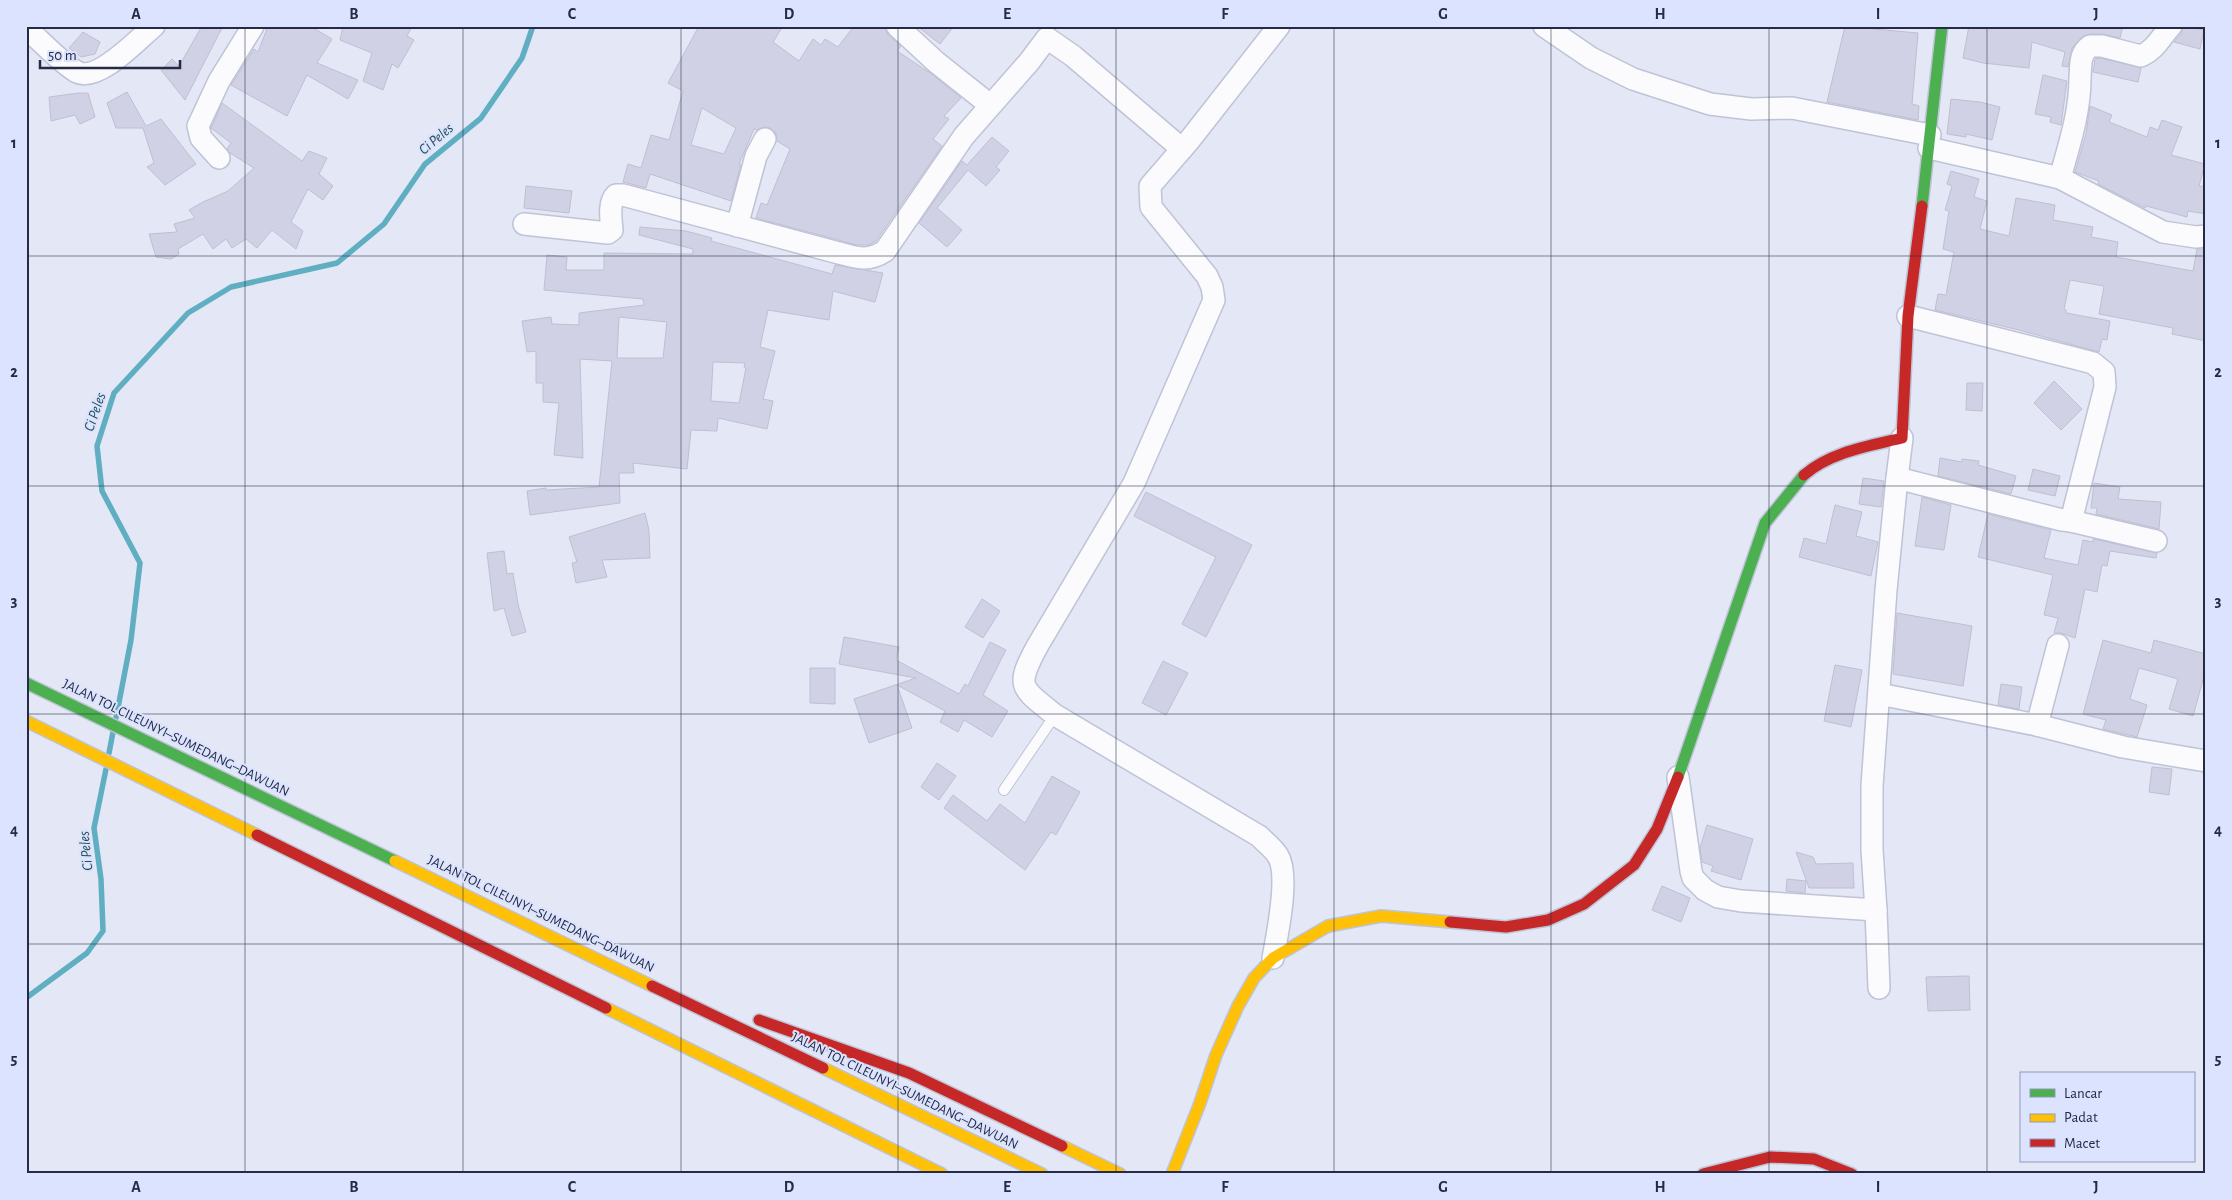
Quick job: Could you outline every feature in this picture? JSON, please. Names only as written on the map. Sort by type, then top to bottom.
[{"type":"main road","points":[[1172,1174],[1200,1103],[1216,1055],[1238,1006],[1254,978],[1272,958],[1328,926],[1380,916],[1506,927],[1548,920],[1584,904],[1634,865],[1658,829],[1678,777],[1765,523],[1788,492],[1812,468],[1864,447],[1902,438],[1908,316],[1929,141],[1933,122],[1942,26]]},
{"type":"main road","name":"JALAN TOL CILEUNYI–SUMEDANG–DAWUAN","points":[[26,683],[1042,1174]]},
{"type":"main road","points":[[26,721],[942,1174]]},
{"type":"main road","points":[[633,975],[727,1008]]},
{"type":"main road","points":[[745,1015],[910,1073],[1120,1174]]},
{"type":"main road","points":[[1703,1174],[1770,1157],[1814,1159],[1852,1174]]},
{"type":"main road","points":[[918,1163],[938,1174]]},
{"type":"street","points":[[26,28],[76,71],[90,74],[104,68],[154,26]]},
{"type":"street","points":[[218,158],[201,138],[198,126],[219,81],[253,26]]},
{"type":"street","points":[[897,26],[936,62],[990,105]]},
{"type":"street","points":[[1272,958],[1283,882],[1279,857],[1259,836],[1056,715],[1025,689],[1023,681],[1025,669],[1134,483],[1214,300],[1212,287],[1207,276],[1151,207],[1150,186],[1182,149],[1279,26]]},
{"type":"street","points":[[1544,26],[1591,58],[1633,79],[1710,104],[1751,109],[1792,108],[1929,141],[2060,178],[2163,232],[2196,237],[2206,236]]},
{"type":"street","points":[[2060,178],[2078,112],[2080,64],[2083,53],[2090,46],[2102,46],[2141,56],[2158,44],[2171,26]]},
{"type":"street","points":[[524,224],[608,233],[612,230],[611,204],[616,195],[867,260],[876,257],[885,251],[964,136],[1029,62],[1051,32],[1073,56],[1182,149]]},
{"type":"street","points":[[736,226],[756,156],[765,139]]},
{"type":"street","points":[[1908,316],[2093,363],[2104,372],[2105,388],[2071,521]]},
{"type":"street","points":[[1878,988],[1872,850],[1872,786],[1897,478],[1902,438]]},
{"type":"street","points":[[1897,478],[2062,520],[2156,541]]},
{"type":"street","points":[[2037,725],[2058,645]]},
{"type":"street","points":[[1879,694],[2037,725],[2122,746],[2206,761]]},
{"type":"street","points":[[1678,777],[1691,871],[1693,878],[1705,890],[1718,897],[1741,900],[1876,910]]},
{"type":"lane","points":[[1004,790],[1056,715]]},
{"type":"building","points":[[202,26],[223,26],[185,100],[161,70],[172,59],[179,66]]},
{"type":"building","points":[[268,26],[310,26],[332,39],[317,63],[358,80],[348,99],[307,75],[287,116],[231,85],[254,49],[258,52]]},
{"type":"building","points":[[343,26],[412,26],[407,36],[414,40],[398,68],[392,64],[383,90],[363,81],[372,53],[340,40]]},
{"type":"building","points":[[699,26],[783,26],[773,42],[799,61],[813,39],[821,45],[825,39],[838,47],[854,26],[885,26],[888,35],[901,46],[897,51],[933,75],[961,98],[944,116],[949,119],[933,139],[942,146],[876,241],[869,245],[857,245],[756,218],[761,203],[767,205],[790,149],[777,141],[776,133],[770,128],[754,129],[739,164],[741,165],[731,201],[650,174],[646,188],[623,182],[628,164],[641,168],[651,135],[669,140],[683,91],[668,83]],"holes":[[[702,108],[736,128],[724,154],[691,145]]]},
{"type":"building","points":[[917,26],[954,26],[940,44]]},
{"type":"building","points":[[1845,26],[1874,26],[1873,29],[1918,33],[1912,104],[1919,106],[1918,120],[1827,102]]},
{"type":"building","points":[[1969,26],[2123,26],[2120,38],[2102,34],[2090,34],[2082,37],[2072,48],[2068,67],[2062,66],[2065,52],[2032,42],[2029,68],[1983,63],[1963,58]]},
{"type":"building","points":[[2183,26],[2204,30],[2200,49],[2174,42],[2181,34]]},
{"type":"building","points":[[83,32],[100,42],[95,54],[81,57],[69,48]]},
{"type":"building","points":[[2100,58],[2141,68],[2138,82],[2093,72],[2095,59]]},
{"type":"building","points":[[2043,75],[2067,81],[2061,125],[2050,122],[2051,117],[2035,114]]},
{"type":"building","points":[[127,92],[146,126],[161,119],[196,164],[165,185],[147,167],[154,163],[143,128],[116,128],[107,103]]},
{"type":"building","points":[[88,93],[95,117],[80,124],[75,115],[51,121],[49,97]]},
{"type":"building","points":[[1951,99],[1980,102],[2000,107],[1992,140],[1966,134],[1966,137],[1947,134]]},
{"type":"building","points":[[222,103],[302,161],[309,151],[327,158],[319,174],[333,186],[323,200],[308,189],[291,222],[303,231],[296,249],[272,230],[257,248],[246,239],[232,248],[226,239],[213,249],[203,234],[178,249],[179,254],[171,259],[156,257],[149,234],[177,232],[174,224],[195,218],[189,210],[228,191],[254,168],[230,153],[227,149],[231,143],[211,128]]},
{"type":"building","points":[[2090,106],[2112,115],[2109,122],[2147,137],[2150,127],[2158,130],[2162,120],[2182,127],[2171,155],[2205,164],[2199,186],[2206,187],[2206,214],[2188,211],[2187,217],[2146,206],[2145,208],[2098,184],[2099,181],[2075,172],[2086,134]]},
{"type":"building","points":[[992,137],[1009,151],[996,167],[1000,170],[986,186],[968,170],[937,208],[962,230],[947,247],[919,223],[962,161],[967,165]]},
{"type":"building","points":[[1951,171],[1979,179],[1974,197],[1987,201],[1980,229],[2009,236],[2016,198],[2055,205],[2053,220],[2093,227],[2091,237],[2118,242],[2116,257],[2193,271],[2197,249],[2206,249],[2206,341],[2172,334],[2173,328],[2099,314],[2104,286],[2070,280],[2064,309],[2066,313],[2110,321],[2107,340],[2102,339],[2099,352],[1935,310],[1938,294],[1946,295],[1954,252],[1943,249],[1949,211],[1945,210],[1952,186],[1947,184]]},
{"type":"building","points":[[526,186],[572,191],[569,213],[524,208]]},
{"type":"building","points":[[640,227],[686,231],[712,238],[711,241],[832,274],[835,265],[883,273],[875,302],[833,291],[829,320],[768,310],[760,347],[775,351],[763,399],[773,401],[767,429],[718,418],[717,431],[691,430],[687,469],[633,463],[634,473],[619,473],[620,503],[530,515],[527,491],[546,488],[546,490],[599,487],[612,361],[580,359],[583,458],[554,455],[559,403],[543,402],[543,383],[536,383],[536,351],[527,352],[522,321],[551,317],[552,324],[579,325],[579,313],[644,305],[643,299],[544,290],[547,255],[567,257],[566,270],[604,270],[604,253],[693,254],[693,249],[639,235]],"holes":[[[619,317],[667,322],[663,358],[617,358]],[[713,362],[745,363],[744,367],[746,368],[739,403],[711,401]]]},
{"type":"building","points":[[2054,381],[2082,409],[2061,430],[2034,403]]},
{"type":"building","points":[[1967,383],[1983,383],[1982,411],[1966,410]]},
{"type":"building","points":[[1940,458],[1962,462],[1962,459],[1979,461],[1978,465],[2016,476],[2011,494],[1938,476]]},
{"type":"building","points":[[2033,469],[2060,476],[2055,496],[2028,490]]},
{"type":"building","points":[[1863,478],[1884,481],[1881,507],[1859,504]]},
{"type":"building","points":[[2094,483],[2120,487],[2118,499],[2161,502],[2159,529],[2096,514],[2097,508],[2091,508]]},
{"type":"building","points":[[1146,492],[1252,545],[1206,637],[1182,624],[1216,557],[1134,516]]},
{"type":"building","points":[[1922,497],[1951,505],[1944,550],[1915,546]]},
{"type":"building","points":[[1835,505],[1862,512],[1856,536],[1878,542],[1871,576],[1799,557],[1804,538],[1826,544]]},
{"type":"building","points":[[645,513],[649,530],[650,558],[602,560],[607,577],[576,583],[572,563],[577,562],[569,537]]},
{"type":"building","points":[[1988,514],[2051,530],[2044,558],[2078,565],[2083,540],[2093,542],[2093,539],[2157,553],[2156,558],[2110,551],[2107,566],[2102,565],[2097,592],[2085,589],[2075,638],[2061,633],[2054,633],[2058,618],[2044,615],[2053,575],[1978,557]]},
{"type":"building","points":[[504,551],[507,574],[513,573],[518,604],[526,632],[512,636],[504,608],[494,611],[487,553]]},
{"type":"building","points":[[982,599],[1000,611],[983,638],[965,627]]},
{"type":"building","points":[[1897,613],[1972,626],[1963,686],[1893,674]]},
{"type":"building","points":[[844,637],[899,647],[896,660],[959,694],[965,684],[968,686],[990,642],[1006,650],[983,695],[1008,711],[992,737],[964,720],[958,732],[940,722],[945,711],[897,685],[912,728],[869,743],[854,699],[916,678],[839,664]]},
{"type":"building","points":[[2103,640],[2151,653],[2154,640],[2206,654],[2206,669],[2193,716],[2169,709],[2178,679],[2139,668],[2130,699],[2147,705],[2137,737],[2103,729],[2106,720],[2083,714]]},
{"type":"building","points":[[1163,661],[1188,673],[1166,715],[1142,703]]},
{"type":"building","points":[[1835,665],[1862,670],[1851,727],[1824,721]]},
{"type":"building","points":[[810,668],[835,668],[835,704],[810,703]]},
{"type":"building","points":[[2001,684],[2022,687],[2019,709],[1998,705]]},
{"type":"building","points":[[937,763],[956,776],[939,800],[921,787]]},
{"type":"building","points":[[2152,767],[2172,769],[2169,795],[2149,792]]},
{"type":"building","points":[[1052,776],[1080,792],[1056,835],[1051,832],[1025,870],[944,808],[953,795],[987,821],[1000,804],[1025,823]]},
{"type":"building","points":[[1707,825],[1753,839],[1741,880],[1711,871],[1713,866],[1702,862],[1700,848]]},
{"type":"building","points":[[1796,852],[1813,857],[1816,864],[1853,863],[1854,888],[1809,888]]},
{"type":"building","points":[[1787,879],[1806,881],[1805,893],[1786,891]]},
{"type":"building","points":[[1662,886],[1690,898],[1681,922],[1652,910]]},
{"type":"building","points":[[1969,976],[1970,1010],[1928,1011],[1926,977]]},
{"type":"waterway","name":"Ci Peles","points":[[116,718],[131,640],[140,563],[102,491],[97,446],[114,393],[188,313],[231,287],[337,263],[384,224],[425,164],[481,118],[522,58],[533,26]]},
{"type":"waterway","name":"Ci Peles","points":[[109,753],[113,732]]},
{"type":"waterway","name":"Ci Peles","points":[[26,998],[87,953],[103,931],[101,879],[94,828],[106,769]]},
{"type":"traffic: fast","points":[[1922,206],[1942,26]]},
{"type":"traffic: fast","points":[[1678,777],[1765,523],[1804,475]]},
{"type":"traffic: fast","points":[[26,683],[395,861]]},
{"type":"traffic: slow","points":[[26,721],[257,835]]},
{"type":"traffic: slow","points":[[395,861],[652,986]]},
{"type":"traffic: slow","points":[[1172,1174],[1200,1103],[1216,1055],[1238,1006],[1254,978],[1273,958],[1328,926],[1381,916],[1450,922]]},
{"type":"traffic: slow","points":[[606,1008],[942,1174]]},
{"type":"traffic: slow","points":[[823,1068],[1042,1174]]},
{"type":"traffic: slow","points":[[1062,1146],[1120,1174]]},
{"type":"traffic: jam","points":[[1804,475],[1814,467],[1838,455],[1902,438],[1908,316],[1922,206]]},
{"type":"traffic: jam","points":[[1450,922],[1506,927],[1548,920],[1584,904],[1634,865],[1657,829],[1678,777]]},
{"type":"traffic: jam","points":[[257,835],[606,1008]]},
{"type":"traffic: jam","points":[[652,986],[823,1068]]},
{"type":"traffic: jam","points":[[759,1020],[909,1073],[1062,1146]]},
{"type":"traffic: jam","points":[[1703,1174],[1770,1157],[1814,1159],[1852,1174]]}]
